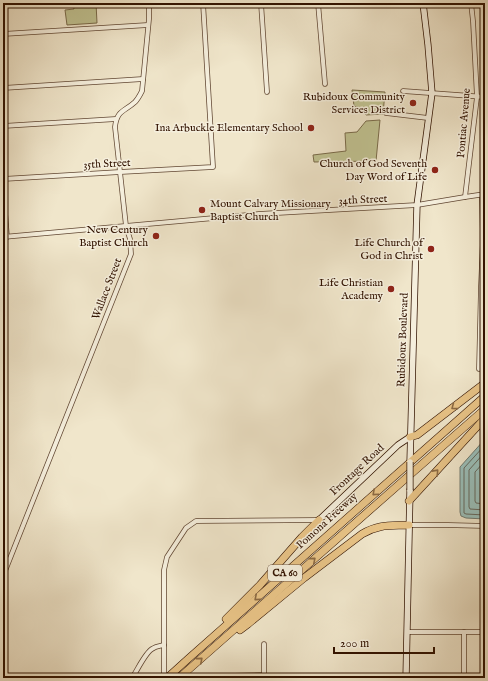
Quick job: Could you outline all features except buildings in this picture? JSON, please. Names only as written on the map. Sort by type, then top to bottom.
[{"type":"highway","points":[[410,437],[417,435],[485,383]]},
{"type":"highway","name":"Pomona Freeway","points":[[165,678],[485,396]]},
{"type":"highway","name":"Pomona Freeway","points":[[179,678],[485,409]]},
{"type":"highway","points":[[409,501],[485,418]]},
{"type":"highway","points":[[188,658],[260,585],[319,520]]},
{"type":"highway","points":[[221,642],[248,624],[304,578],[362,534],[380,526],[409,525]]},
{"type":"main road","name":"Rubidoux Boulevard","points":[[406,678],[410,437],[417,206],[432,92],[423,3]]},
{"type":"main road","name":"Frontage Road","points":[[319,520],[398,445],[410,437]]},
{"type":"street","points":[[3,126],[116,119],[122,110],[136,102],[142,91],[149,3]]},
{"type":"street","name":"35th Street","points":[[3,179],[213,167],[203,3]]},
{"type":"street","points":[[261,3],[267,92]]},
{"type":"street","points":[[318,3],[325,84]]},
{"type":"street","name":"Pontiac Avenue","points":[[466,197],[477,96],[471,3]]},
{"type":"street","points":[[3,34],[148,25]]},
{"type":"street","points":[[3,88],[143,79]]},
{"type":"street","points":[[403,91],[485,97]]},
{"type":"street","points":[[386,113],[428,118]]},
{"type":"street","name":"Wallace Street","points":[[3,576],[131,254],[130,239],[126,226],[120,172],[115,126],[116,119]]},
{"type":"street","points":[[3,186],[5,237]]},
{"type":"street","points":[[479,369],[483,286],[483,195]]},
{"type":"street","name":"34th Street","points":[[5,237],[260,214],[417,206],[483,195]]},
{"type":"street","points":[[165,678],[164,570],[168,557],[186,528],[196,521],[319,520]]},
{"type":"street","points":[[409,525],[485,526]]},
{"type":"street","points":[[407,632],[485,632]]},
{"type":"street","points":[[464,632],[464,678]]},
{"type":"street","points":[[225,678],[225,676],[264,676],[264,644]]},
{"type":"street","points":[[132,678],[147,653],[151,649],[164,645]]},
{"type":"street","points":[[421,676],[484,678]]},
{"type":"green space","points":[[73,3],[96,3],[97,23],[67,25],[65,10],[74,9]]},
{"type":"green space","points":[[352,90],[385,92],[383,114],[366,115],[360,108],[354,106]]},
{"type":"green space","points":[[380,120],[376,161],[314,162],[313,155],[346,151],[345,133],[357,132],[366,121]]},
{"type":"water","points":[[485,439],[485,519],[466,518],[461,516],[460,512],[460,467]]},
{"type":"place","name":"Rubidoux Community Services District","points":[[413,103]]},
{"type":"place","name":"Ina Arbuckle Elementary School","points":[[311,128]]},
{"type":"place","name":"Church of God Seventh Day Word of Life","points":[[435,170]]},
{"type":"place","name":"Mount Calvary Missionary Baptist Church","points":[[202,210]]},
{"type":"place","name":"New Century Baptist Church","points":[[156,236]]},
{"type":"place","name":"Life Church of God in Christ","points":[[431,249]]},
{"type":"place","name":"Life Christian Academy","points":[[391,289]]}]
